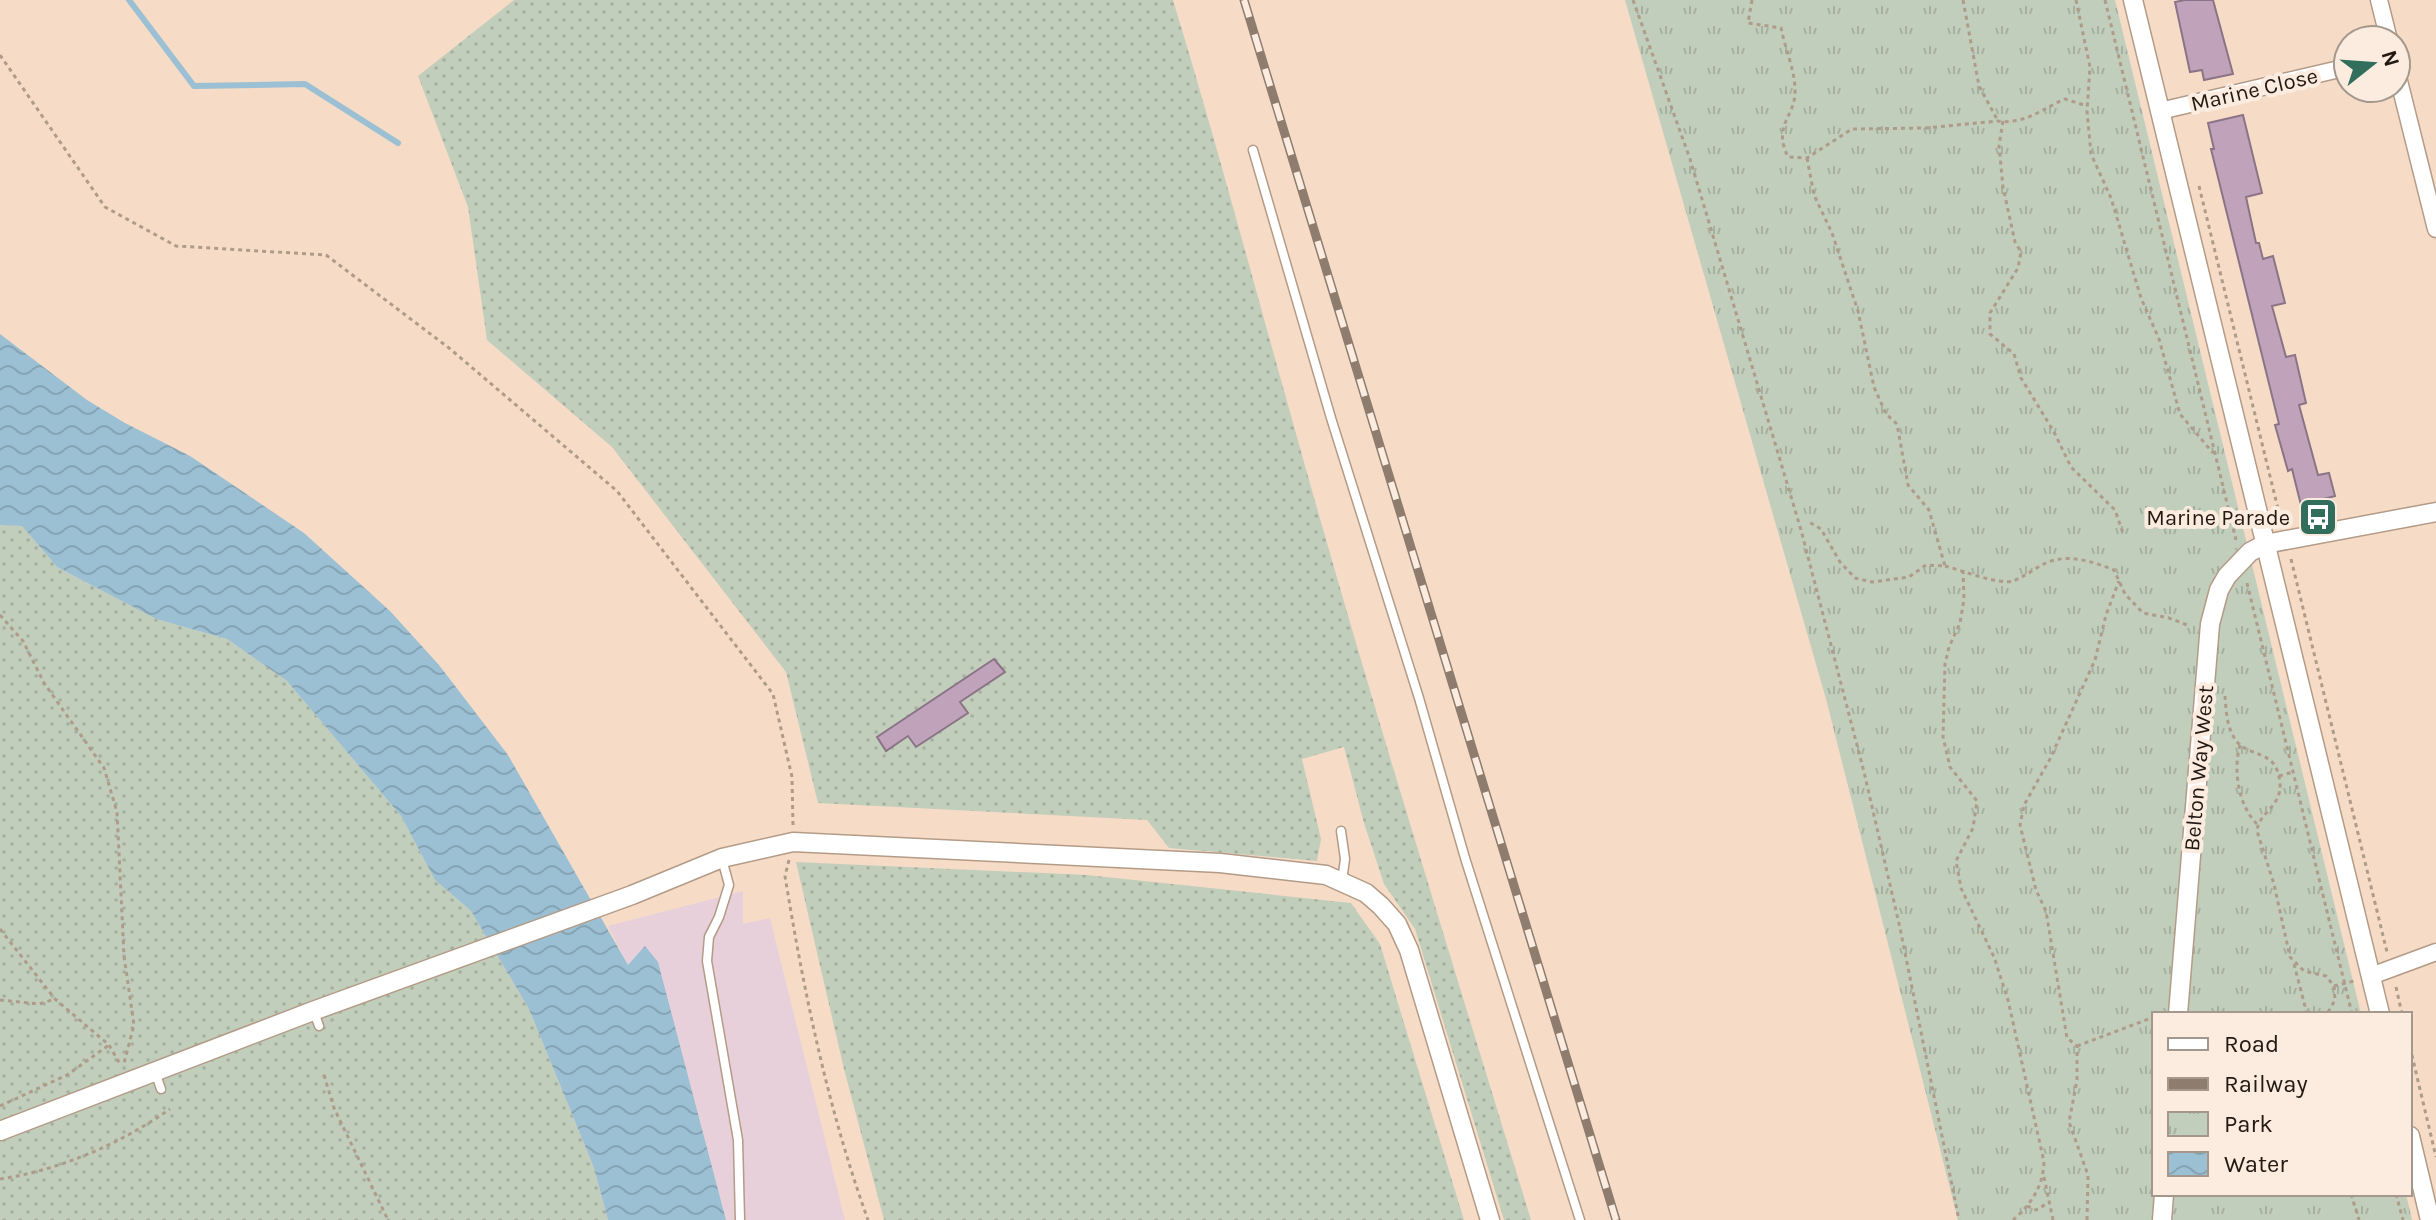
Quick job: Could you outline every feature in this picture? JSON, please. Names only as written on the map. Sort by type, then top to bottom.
[{"type":"street","points":[[2133,0],[2380,1012]]},
{"type":"street","points":[[2379,0],[2385,24]]},
{"type":"street","name":"Marine Close","points":[[2160,111],[2332,71]]},
{"type":"street","points":[[2405,104],[2436,229]]},
{"type":"street","points":[[2265,544],[2436,512]]},
{"type":"street","name":"Belton Way West","points":[[2178,1012],[2209,632],[2219,590],[2227,576],[2241,561],[2265,544]]},
{"type":"street","points":[[0,1131],[155,1071],[316,1019],[454,961],[722,858],[793,842],[1220,863],[1326,875],[1366,893],[1397,924],[1409,950],[1490,1220]]},
{"type":"street","points":[[2371,976],[2436,952]]},
{"type":"street","points":[[2412,1144],[2430,1220]]},
{"type":"street","points":[[2162,1220],[2164,1196]]},
{"type":"lane","points":[[1253,150],[1465,858],[1580,1220]]},
{"type":"lane","points":[[1341,831],[1345,859],[1342,881]]},
{"type":"lane","points":[[722,858],[729,885],[709,937],[707,961],[738,1140],[740,1220]]},
{"type":"lane","points":[[155,1071],[161,1089]]},
{"type":"path","points":[[1633,0],[1690,159],[1801,530],[1864,772],[1959,1220]]},
{"type":"path","points":[[1752,0],[1748,23],[1781,28],[1796,92],[1782,127],[1783,147],[1788,157],[1807,158],[1852,129],[2010,123],[2027,119],[2065,99],[2087,106]]},
{"type":"path","points":[[1963,0],[1979,86],[2001,121],[1999,146],[2003,187],[2015,242],[2021,252],[2018,268],[1990,313],[1990,334],[2014,354],[2021,378],[2071,467],[2115,510],[2123,533]]},
{"type":"path","points":[[2076,0],[2090,67],[2087,106],[2091,154],[2111,198],[2141,298],[2159,339],[2180,414],[2215,456]]},
{"type":"path","points":[[2105,0],[2245,585],[2352,1012]]},
{"type":"path","points":[[0,55],[105,207],[176,246],[326,255],[449,348],[617,491],[773,694],[792,777],[793,842],[785,876],[808,1007],[829,1092],[868,1220]]},
{"type":"path","points":[[1807,158],[1814,195],[1832,233],[1858,311],[1874,387],[1886,414],[1897,424],[1908,485],[1929,510],[1945,566]]},
{"type":"path","points":[[2197,177],[2402,1012]]},
{"type":"path","points":[[1809,522],[1821,529],[1840,562],[1855,578],[1872,582],[1909,577],[1926,565],[1945,566],[2011,582],[2051,561],[2071,558],[2114,570],[2125,594],[2143,613],[2209,632]]},
{"type":"path","points":[[1963,570],[1964,599],[1960,623],[1945,664],[1943,737],[1950,767],[1977,801],[1973,828],[1956,861],[1961,888],[1994,957],[2008,1000],[2044,1162],[2043,1174],[2053,1220]]},
{"type":"path","points":[[2077,1046],[2067,1038],[2046,911],[2036,890],[2020,825],[2024,805],[2041,778],[2095,660],[2106,615],[2119,581]]},
{"type":"path","points":[[0,615],[23,641],[44,683],[104,768],[117,812],[124,956],[134,1025],[123,1069],[109,1045],[55,999],[0,929]]},
{"type":"path","points":[[2224,684],[2230,727],[2240,745],[2265,756],[2279,776],[2276,803],[2258,825],[2257,831],[2280,905],[2284,937],[2306,1012]]},
{"type":"path","points":[[2240,745],[2236,759],[2239,785],[2248,812],[2258,825]]},
{"type":"path","points":[[2279,776],[2293,772]]},
{"type":"path","points":[[2294,964],[2332,981],[2335,1000],[2328,1012]]},
{"type":"path","points":[[0,1000],[39,1004],[55,999]]},
{"type":"path","points":[[2077,1046],[2152,1018]]},
{"type":"path","points":[[0,1106],[67,1075],[109,1045]]},
{"type":"path","points":[[2077,1046],[2077,1080],[2069,1122],[2088,1175],[2087,1220]]},
{"type":"path","points":[[2412,1055],[2436,1157]]},
{"type":"path","points":[[324,1075],[334,1108],[388,1220]]},
{"type":"path","points":[[0,1179],[85,1156],[144,1127],[170,1109]]},
{"type":"path","points":[[2013,1220],[2034,1198],[2043,1174]]},
{"type":"path","points":[[2352,1196],[2359,1220]]},
{"type":"path","points":[[2397,1196],[2403,1220]]},
{"type":"path","points":[[2027,1206],[2036,1210],[2048,1203]]},
{"type":"shaded area","points":[[743,891],[743,924],[770,918],[845,1220],[726,1220],[658,962],[628,966],[608,926]]},
{"type":"green space","points":[[514,0],[1173,0],[1348,615],[1531,1220],[1504,1220],[1415,929],[1384,884],[1344,747],[1302,759],[1321,839],[1317,861],[1169,848],[1147,820],[818,803],[786,672],[612,447],[487,340],[468,207],[418,76]]},
{"type":"green space","points":[[1625,0],[2115,0],[2361,1012],[2152,1012],[2152,1196],[2406,1196],[2412,1220],[1958,1220],[1826,699]]},
{"type":"green space","points":[[0,525],[22,526],[57,567],[156,619],[227,639],[287,681],[401,816],[435,880],[471,911],[529,1009],[594,1168],[608,1220],[0,1220]]},
{"type":"green space","points":[[796,862],[1087,875],[1351,903],[1380,944],[1464,1220],[884,1220],[844,1069]]},
{"type":"water","points":[[0,334],[87,400],[190,456],[304,533],[390,611],[439,665],[508,755],[628,965],[645,946],[658,962],[726,1220],[608,1220],[594,1168],[529,1009],[471,911],[435,880],[401,816],[287,681],[227,639],[156,619],[57,567],[22,526],[0,525]]},
{"type":"building","points":[[2213,0],[2233,74],[2204,80],[2202,70],[2190,72],[2175,2]]},
{"type":"building","points":[[2243,115],[2262,193],[2246,197],[2256,243],[2259,243],[2263,259],[2273,256],[2285,303],[2272,306],[2286,357],[2295,355],[2306,403],[2299,405],[2318,475],[2329,473],[2335,496],[2301,505],[2292,469],[2288,471],[2275,425],[2279,424],[2211,149],[2214,149],[2208,123]]},
{"type":"building","points":[[994,659],[1005,672],[960,702],[968,713],[916,747],[908,736],[886,751],[877,737]]},
{"type":"waterway","points":[[129,0],[194,86],[305,84],[398,143]]},
{"type":"railway","points":[[1244,0],[1616,1220]]},
{"type":"place","name":"Marine Parade","points":[[2318,517]]}]
